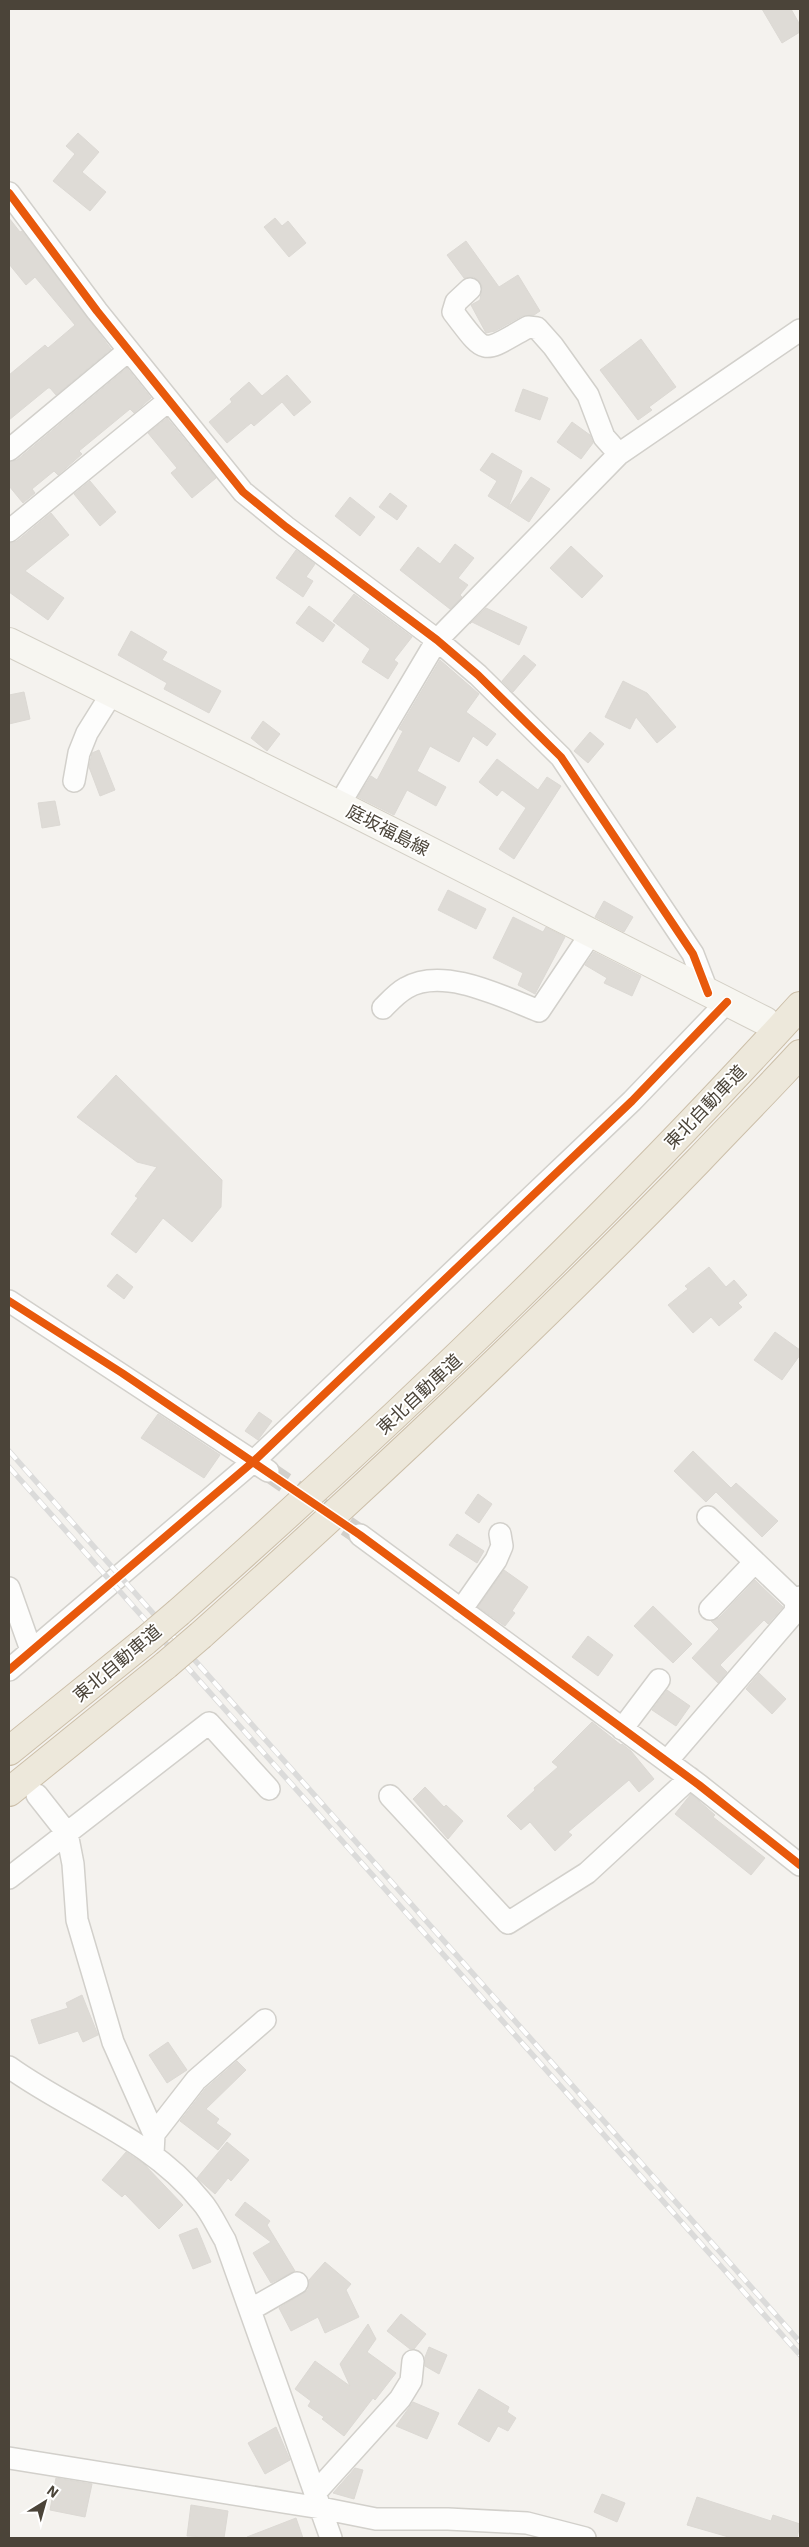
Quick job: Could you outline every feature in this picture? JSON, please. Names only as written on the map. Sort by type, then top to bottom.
[{"type":"highway","name":"東北自動車道","points":[[9,1751],[145,1641],[327,1481],[491,1325],[642,1173],[800,1006]]},
{"type":"highway","name":"東北自動車道","points":[[9,1792],[166,1665],[351,1500],[511,1349],[662,1198],[800,1054]]},
{"type":"main road","name":"庭坂福島線","points":[[9,642],[339,805],[765,1021]]},
{"type":"street","points":[[9,193],[128,351],[244,492],[286,527],[436,640],[478,675],[561,757],[693,954],[717,998],[632,1101],[261,1466],[31,1650],[9,1670]]},
{"type":"street","points":[[470,289],[456,302],[453,312],[478,345],[486,348],[494,346],[528,327],[537,328],[553,346],[588,395],[604,437],[619,454]]},
{"type":"street","points":[[339,805],[436,640],[619,454],[700,401],[800,330]]},
{"type":"street","points":[[9,450],[128,351]]},
{"type":"street","points":[[9,531],[168,400]]},
{"type":"street","points":[[74,781],[78,753],[87,733],[112,693]]},
{"type":"street","points":[[383,1008],[408,987],[428,981],[448,980],[539,1011],[592,932]]},
{"type":"street","points":[[9,1301],[261,1466]]},
{"type":"street","points":[[667,1762],[795,1612],[798,1599],[754,1563],[708,1517]]},
{"type":"street","points":[[461,1610],[496,1560],[502,1546],[500,1534]]},
{"type":"street","points":[[360,1535],[690,1778],[800,1865]]},
{"type":"street","points":[[710,1609],[754,1563]]},
{"type":"street","points":[[9,1588],[31,1650]]},
{"type":"street","points":[[622,1729],[659,1680]]},
{"type":"street","points":[[9,1878],[209,1724],[269,1789]]},
{"type":"street","points":[[390,1796],[508,1923],[587,1874],[690,1778]]},
{"type":"street","points":[[37,1795],[67,1833],[73,1864],[77,1920],[112,2042],[153,2144],[173,2171],[202,2202],[225,2240],[332,2538]]},
{"type":"street","points":[[153,2144],[196,2080],[265,2020]]},
{"type":"street","points":[[9,2067],[72,2107],[138,2143],[153,2144]]},
{"type":"street","points":[[250,2310],[297,2283]]},
{"type":"street","points":[[318,2500],[400,2399],[411,2382],[413,2361]]},
{"type":"street","points":[[9,2455],[318,2500],[376,2519],[448,2519],[526,2523],[586,2538]]},
{"type":"building","points":[[762,9],[791,9],[800,25],[800,32],[782,43]]},
{"type":"building","points":[[78,133],[99,152],[82,172],[106,192],[90,211],[53,181],[75,154],[66,146]]},
{"type":"building","points":[[9,218],[20,232],[22,231],[111,349],[56,395],[48,388],[9,420],[9,375],[45,345],[48,348],[75,325],[35,277],[26,285],[9,264]]},
{"type":"building","points":[[275,218],[282,226],[288,221],[306,243],[289,257],[264,227]]},
{"type":"building","points":[[466,241],[499,287],[518,275],[540,311],[534,315],[522,316],[495,331],[486,333],[471,305],[480,300],[482,286],[474,277],[464,278],[447,255]]},
{"type":"building","points":[[641,339],[676,387],[649,407],[652,410],[638,420],[600,370]]},
{"type":"building","points":[[127,368],[151,398],[134,413],[130,409],[79,451],[82,454],[58,475],[54,471],[32,489],[35,493],[23,503],[9,486],[9,462],[17,460]]},
{"type":"building","points":[[287,375],[311,402],[294,416],[282,402],[254,426],[251,423],[227,443],[209,422],[232,402],[230,399],[249,382],[262,396]]},
{"type":"building","points":[[523,389],[548,398],[540,420],[515,411]]},
{"type":"building","points":[[167,418],[216,478],[192,498],[171,473],[177,468],[148,433]]},
{"type":"building","points":[[572,422],[590,435],[593,443],[581,459],[557,442]]},
{"type":"building","points":[[492,453],[522,471],[508,508],[531,477],[550,489],[529,522],[488,496],[497,481],[480,470]]},
{"type":"building","points":[[90,481],[116,512],[100,526],[74,494]]},
{"type":"building","points":[[390,493],[407,506],[397,520],[379,507]]},
{"type":"building","points":[[350,497],[375,517],[360,536],[335,516]]},
{"type":"building","points":[[51,513],[69,535],[25,571],[64,598],[48,620],[9,592],[9,543],[17,541]]},
{"type":"building","points":[[455,544],[474,558],[458,578],[468,585],[460,595],[462,597],[450,609],[400,570],[418,547],[440,564]]},
{"type":"building","points":[[571,546],[603,576],[582,598],[550,568]]},
{"type":"building","points":[[296,550],[315,564],[306,577],[313,581],[303,597],[276,578]]},
{"type":"building","points":[[354,594],[412,637],[394,660],[398,663],[388,679],[362,662],[370,649],[333,621]]},
{"type":"building","points":[[309,606],[335,625],[323,642],[296,623]]},
{"type":"building","points":[[486,608],[527,627],[519,645],[472,622]]},
{"type":"building","points":[[131,631],[167,652],[162,660],[221,691],[209,713],[164,689],[167,683],[118,655]]},
{"type":"building","points":[[524,655],[536,665],[513,692],[502,681]]},
{"type":"building","points":[[440,660],[479,694],[466,712],[496,734],[487,746],[473,736],[459,762],[430,746],[417,771],[446,787],[436,806],[407,790],[394,815],[358,797],[371,776],[377,780],[403,731],[399,729]]},
{"type":"building","points":[[623,681],[647,693],[676,727],[657,743],[636,717],[630,729],[605,717]]},
{"type":"building","points":[[24,692],[30,719],[9,724],[9,695]]},
{"type":"building","points":[[263,721],[280,734],[267,751],[251,738]]},
{"type":"building","points":[[590,732],[604,744],[588,763],[574,751]]},
{"type":"building","points":[[99,750],[115,790],[100,796],[89,767],[92,753]]},
{"type":"building","points":[[497,759],[538,790],[547,777],[561,786],[514,859],[499,849],[526,808],[502,790],[497,796],[479,782]]},
{"type":"building","points":[[55,801],[60,825],[42,828],[38,803]]},
{"type":"building","points":[[448,890],[486,909],[476,929],[438,910]]},
{"type":"building","points":[[604,901],[633,917],[624,932],[595,917]]},
{"type":"building","points":[[513,917],[543,932],[546,927],[565,937],[535,994],[518,985],[523,973],[493,958]]},
{"type":"building","points":[[594,952],[641,976],[632,996],[604,983],[607,978],[585,965]]},
{"type":"building","points":[[116,1075],[222,1180],[221,1207],[192,1242],[163,1218],[136,1253],[111,1234],[138,1198],[135,1196],[157,1167],[137,1162],[77,1117]]},
{"type":"building","points":[[709,1267],[726,1287],[734,1280],[747,1295],[738,1303],[742,1307],[719,1326],[711,1317],[693,1333],[668,1305],[688,1289],[685,1286]]},
{"type":"building","points":[[117,1274],[133,1287],[124,1299],[107,1286]]},
{"type":"building","points":[[775,1332],[800,1350],[800,1355],[782,1380],[754,1360]]},
{"type":"building","points":[[259,1412],[272,1421],[258,1440],[245,1431]]},
{"type":"building","points":[[158,1414],[220,1455],[204,1478],[141,1438]]},
{"type":"building","points":[[693,1451],[731,1488],[736,1483],[778,1521],[762,1537],[716,1492],[706,1502],[674,1471]]},
{"type":"building","points":[[478,1494],[492,1504],[479,1523],[465,1513]]},
{"type":"building","points":[[457,1534],[484,1551],[477,1563],[449,1545]]},
{"type":"building","points":[[504,1570],[528,1587],[512,1611],[515,1613],[505,1626],[478,1607]]},
{"type":"building","points":[[755,1580],[783,1607],[768,1624],[764,1620],[720,1665],[727,1672],[718,1683],[692,1658],[719,1629],[711,1621],[719,1618]]},
{"type":"building","points":[[653,1606],[692,1644],[673,1663],[634,1626]]},
{"type":"building","points":[[588,1636],[613,1655],[598,1676],[572,1657]]},
{"type":"building","points":[[759,1673],[786,1699],[772,1714],[746,1689]]},
{"type":"building","points":[[667,1690],[690,1706],[676,1726],[652,1710]]},
{"type":"building","points":[[592,1722],[631,1751],[654,1779],[639,1792],[629,1780],[568,1832],[572,1835],[555,1851],[530,1822],[521,1830],[507,1816],[558,1767],[552,1762]]},
{"type":"building","points":[[425,1787],[444,1807],[446,1805],[463,1821],[448,1839],[413,1799]]},
{"type":"building","points":[[691,1794],[715,1815],[713,1817],[765,1858],[751,1875],[675,1814]]},
{"type":"building","points":[[82,1995],[98,2035],[83,2042],[78,2031],[39,2044],[31,2020],[68,2008],[66,2003]]},
{"type":"building","points":[[168,2042],[187,2070],[167,2083],[149,2055]]},
{"type":"building","points":[[237,2061],[246,2070],[206,2109],[219,2119],[216,2123],[231,2134],[218,2150],[180,2121],[205,2089]]},
{"type":"building","points":[[227,2142],[249,2160],[231,2181],[228,2178],[215,2194],[197,2178]]},
{"type":"building","points":[[126,2152],[144,2164],[183,2205],[159,2229],[125,2194],[122,2197],[102,2180]]},
{"type":"building","points":[[245,2202],[270,2221],[267,2225],[295,2271],[271,2283],[253,2253],[271,2242],[235,2215]]},
{"type":"building","points":[[197,2228],[211,2262],[193,2269],[179,2235]]},
{"type":"building","points":[[325,2262],[351,2284],[346,2290],[359,2317],[325,2333],[318,2317],[291,2331],[279,2308],[308,2290],[309,2280]]},
{"type":"building","points":[[401,2314],[426,2334],[414,2349],[410,2349],[387,2331]]},
{"type":"building","points":[[368,2324],[376,2339],[367,2352],[396,2373],[375,2400],[373,2398],[344,2436],[322,2419],[324,2417],[308,2406],[311,2401],[295,2389],[315,2361],[350,2386],[340,2364]]},
{"type":"building","points":[[429,2347],[447,2355],[439,2374],[425,2366],[425,2357]]},
{"type":"building","points":[[479,2389],[509,2407],[507,2412],[516,2418],[508,2431],[498,2426],[489,2442],[458,2424]]},
{"type":"building","points":[[413,2402],[439,2413],[427,2439],[396,2426]]},
{"type":"building","points":[[276,2427],[290,2460],[265,2474],[248,2443]]},
{"type":"building","points":[[355,2468],[363,2470],[354,2499],[333,2493]]},
{"type":"building","points":[[56,2478],[92,2484],[85,2517],[50,2510]]},
{"type":"building","points":[[602,2494],[625,2503],[617,2522],[594,2512]]},
{"type":"building","points":[[697,2497],[771,2521],[773,2515],[800,2524],[797,2538],[732,2538],[687,2525]]},
{"type":"building","points":[[191,2505],[228,2511],[224,2538],[187,2536]]},
{"type":"building","points":[[296,2518],[303,2538],[247,2538],[247,2537]]},
{"type":"tunnel","points":[[765,1021],[800,1038]]},
{"type":"tunnel","points":[[268,1471],[360,1535]]},
{"type":"railway","points":[[9,1451],[800,2342]]},
{"type":"railway","points":[[9,1467],[800,2355]]},
{"type":"cycle path","points":[[9,193],[97,311],[243,492],[286,527],[437,640],[478,675],[561,757],[693,954],[708,993]]},
{"type":"cycle path","points":[[9,1670],[254,1461],[632,1101],[727,1002]]},
{"type":"cycle path","points":[[9,1301],[122,1373],[360,1535],[699,1785],[800,1865]]}]
